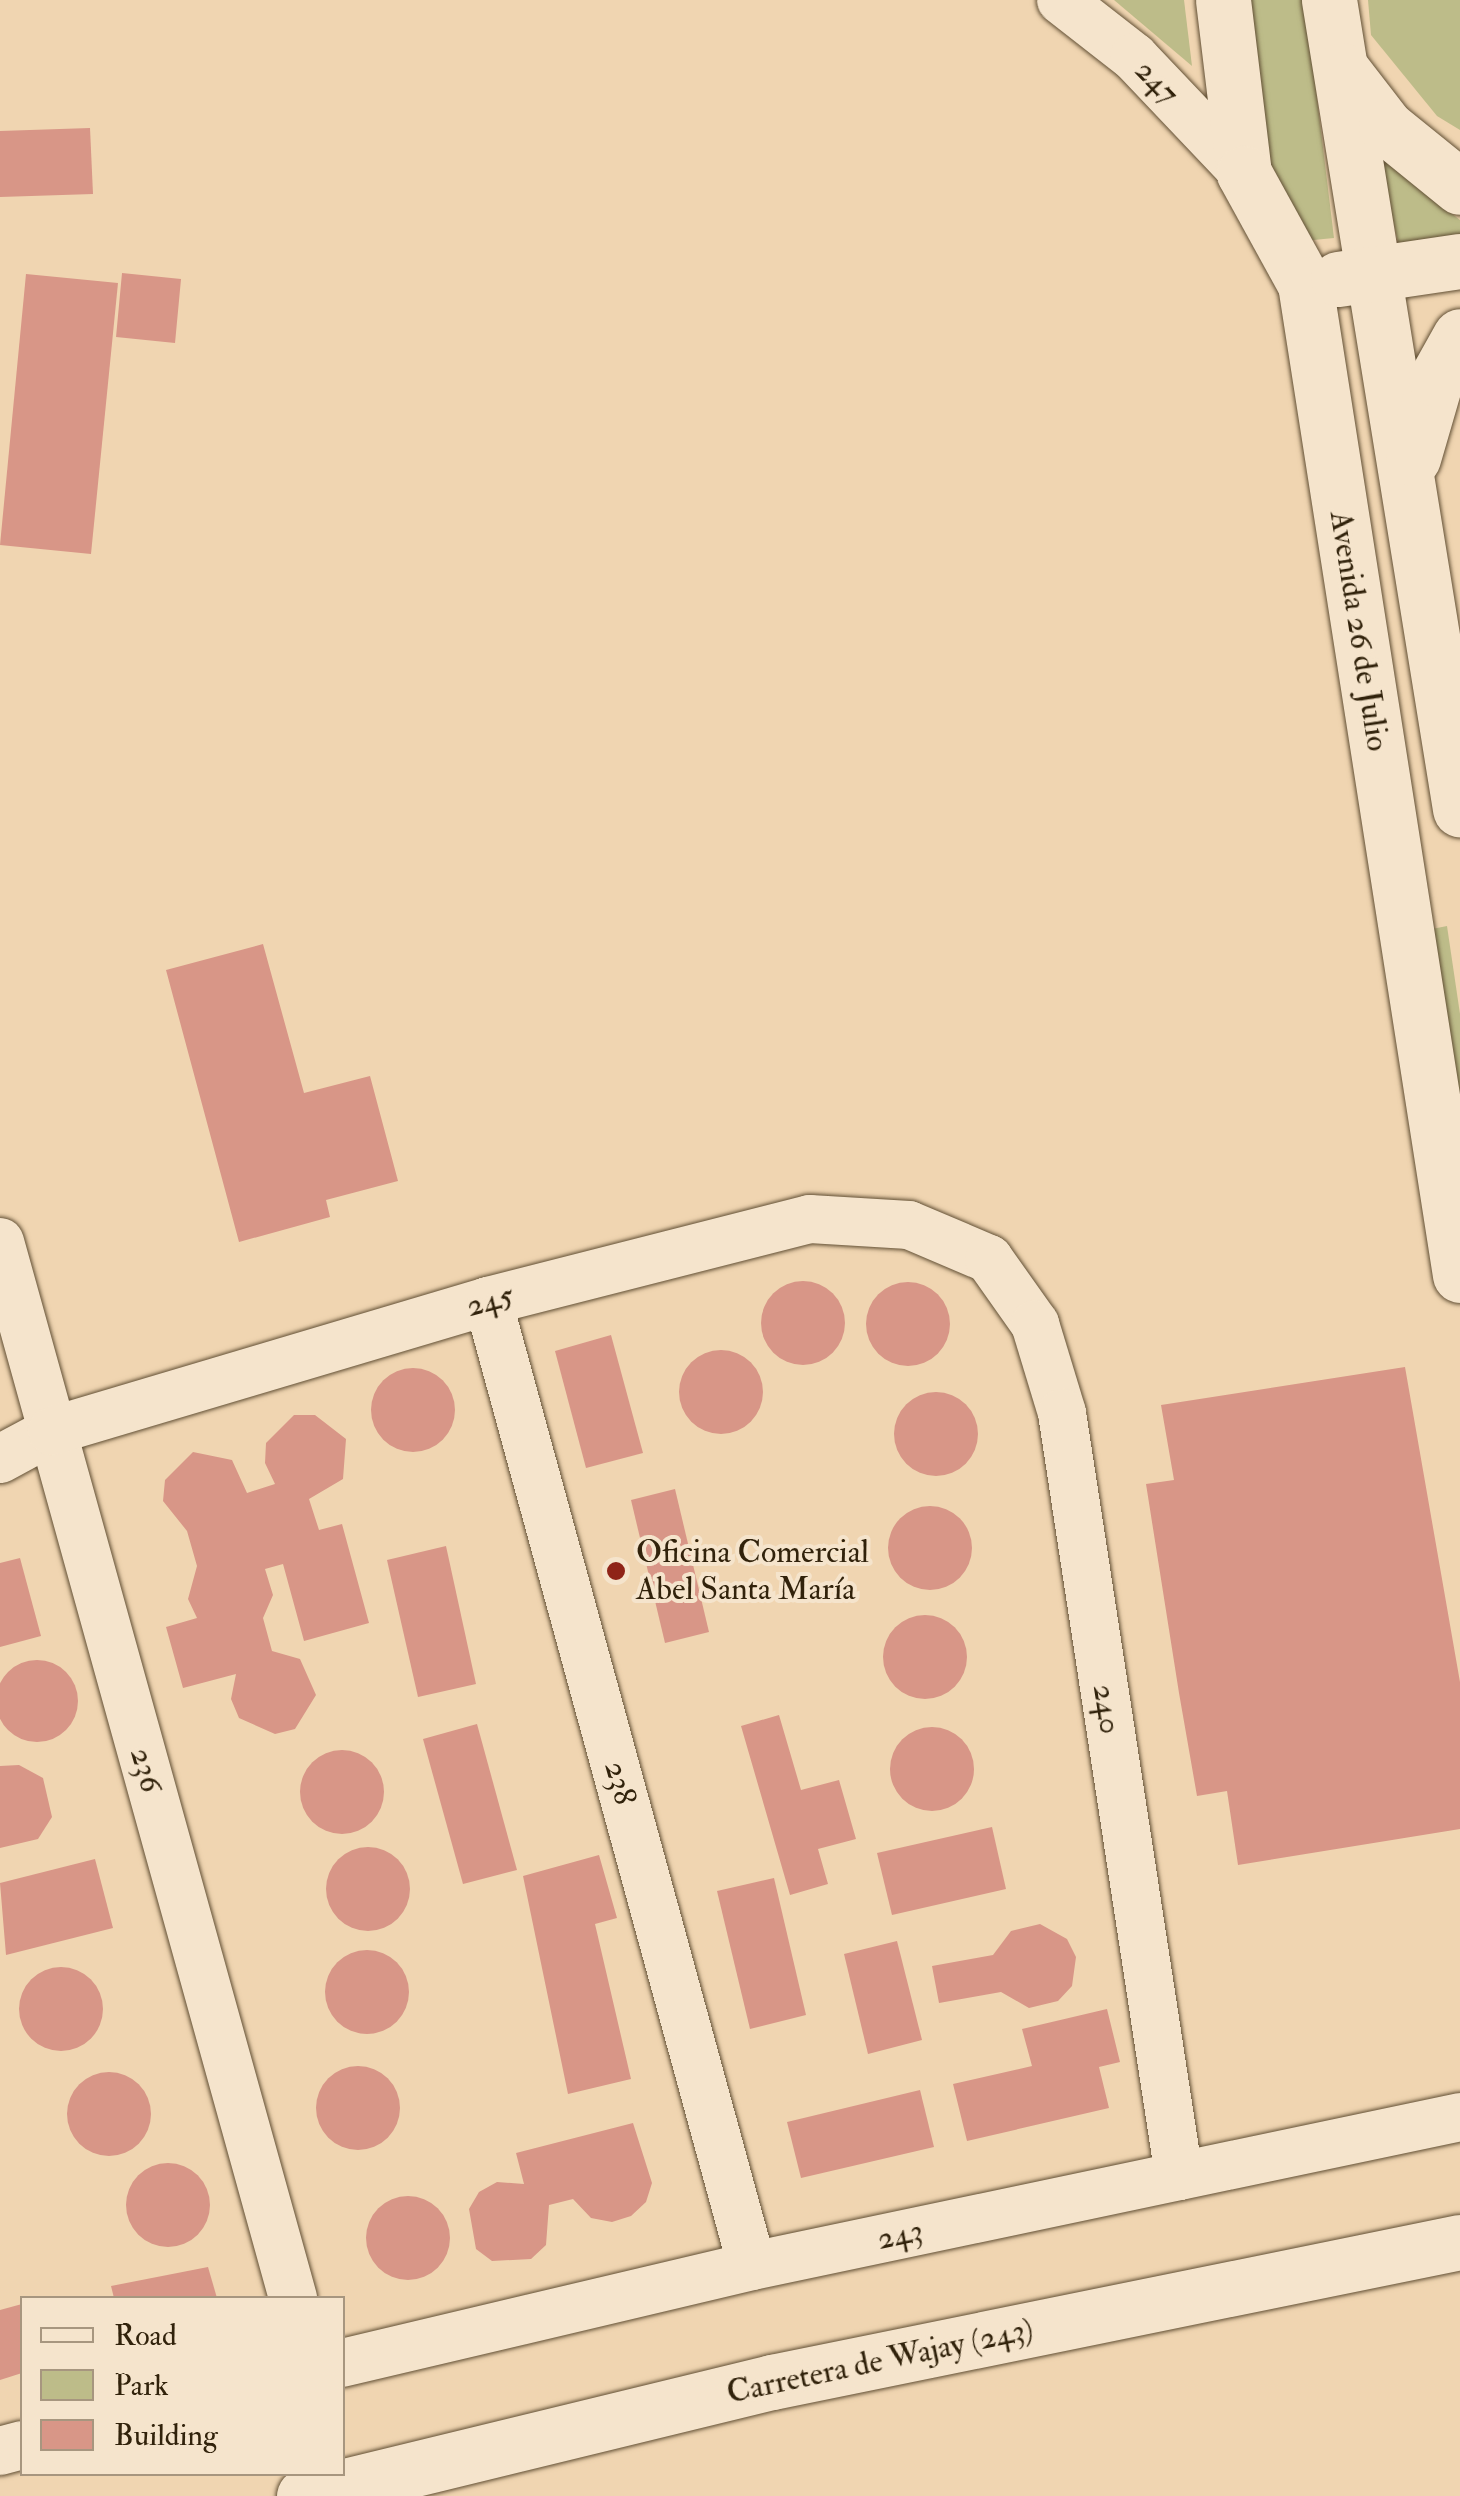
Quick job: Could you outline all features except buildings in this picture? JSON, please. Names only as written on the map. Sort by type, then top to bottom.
[{"type":"street","name":"247","points":[[1061,0],[1134,57],[1244,173]]},
{"type":"street","name":"Avenida 26 de Julio","points":[[1223,0],[1244,173],[1305,284],[1460,1276]]},
{"type":"street","points":[[1329,0],[1409,470],[1460,810]]},
{"type":"street","points":[[1337,63],[1386,127],[1460,187]]},
{"type":"street","points":[[1305,284],[1460,261]]},
{"type":"street","points":[[1409,470],[1436,378],[1460,336]]},
{"type":"street","name":"245","points":[[0,1459],[52,1431],[488,1300],[810,1219],[909,1225],[989,1259]]},
{"type":"street","name":"236","points":[[0,1242],[292,2296]]},
{"type":"street","name":"240","points":[[989,1259],[1035,1324],[1062,1413],[1179,2176]]},
{"type":"street","name":"238","points":[[488,1300],[752,2266]]},
{"type":"street","name":"243","points":[[345,2362],[752,2266],[1460,2118]]},
{"type":"street","name":"Carretera de Wajay (243)","points":[[304,2496],[772,2382],[1460,2242]]},
{"type":"green space","points":[[1114,0],[1184,0],[1192,66]]},
{"type":"green space","points":[[1246,0],[1305,0],[1334,238],[1303,241],[1278,186],[1259,133]]},
{"type":"green space","points":[[1368,0],[1460,0],[1460,130],[1437,116],[1371,35]]},
{"type":"green space","points":[[1379,157],[1460,220],[1460,235],[1399,247]]},
{"type":"green space","points":[[1447,926],[1460,1014],[1460,1115],[1432,929]]},
{"type":"place","name":"Oficina Comercial Abel Santa María","points":[[616,1571]]}]
